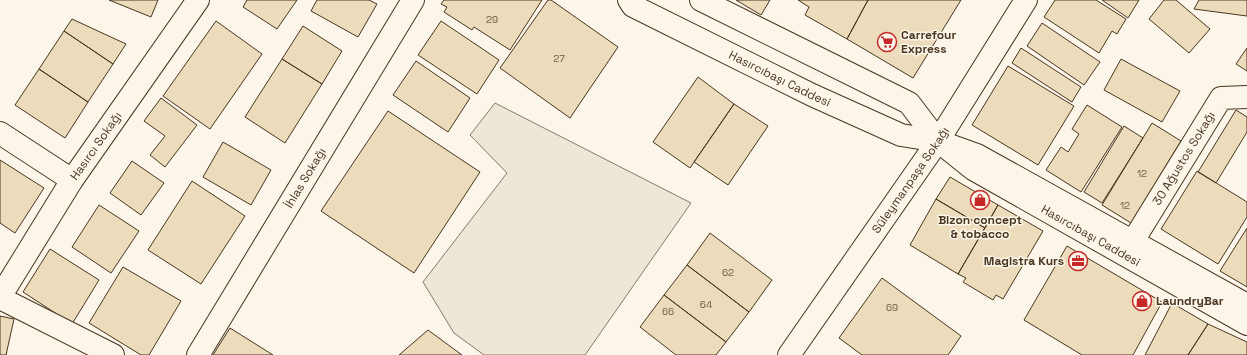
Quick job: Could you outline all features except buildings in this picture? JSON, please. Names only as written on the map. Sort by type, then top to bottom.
[{"type":"street","name":"Hasırcı Sokağı","points":[[113,355],[0,298],[72,180],[198,0]]},
{"type":"street","name":"İhlas Sokağı","points":[[198,355],[413,0]]},
{"type":"street","name":"Hasırcıbaşı Caddesi","points":[[629,0],[633,6],[812,95],[901,135],[938,141],[977,155],[1247,306]]},
{"type":"street","name":"Hasırcıbaşı Caddesi","points":[[701,0],[909,103],[938,141],[973,169],[1001,187],[1247,324]]},
{"type":"street","name":"Süleymanpaşa Sokağı","points":[[789,355],[938,141],[1026,0]]},
{"type":"street","name":"30 Ağustos Sokağı","points":[[1133,241],[1221,98],[1247,97]]},
{"type":"street","points":[[0,134],[72,180]]},
{"type":"shaded area","points":[[495,103],[691,203],[585,355],[484,355],[454,333],[423,282],[507,173],[470,135]]},
{"type":"place","name":"Carrefour Express","points":[[887,42]]},
{"type":"place","name":"Bizon concept & tobacco","points":[[980,200]]},
{"type":"place","name":"Magistra Kurs","points":[[1078,261]]},
{"type":"place","name":"LaundryBar","points":[[1142,301]]}]
